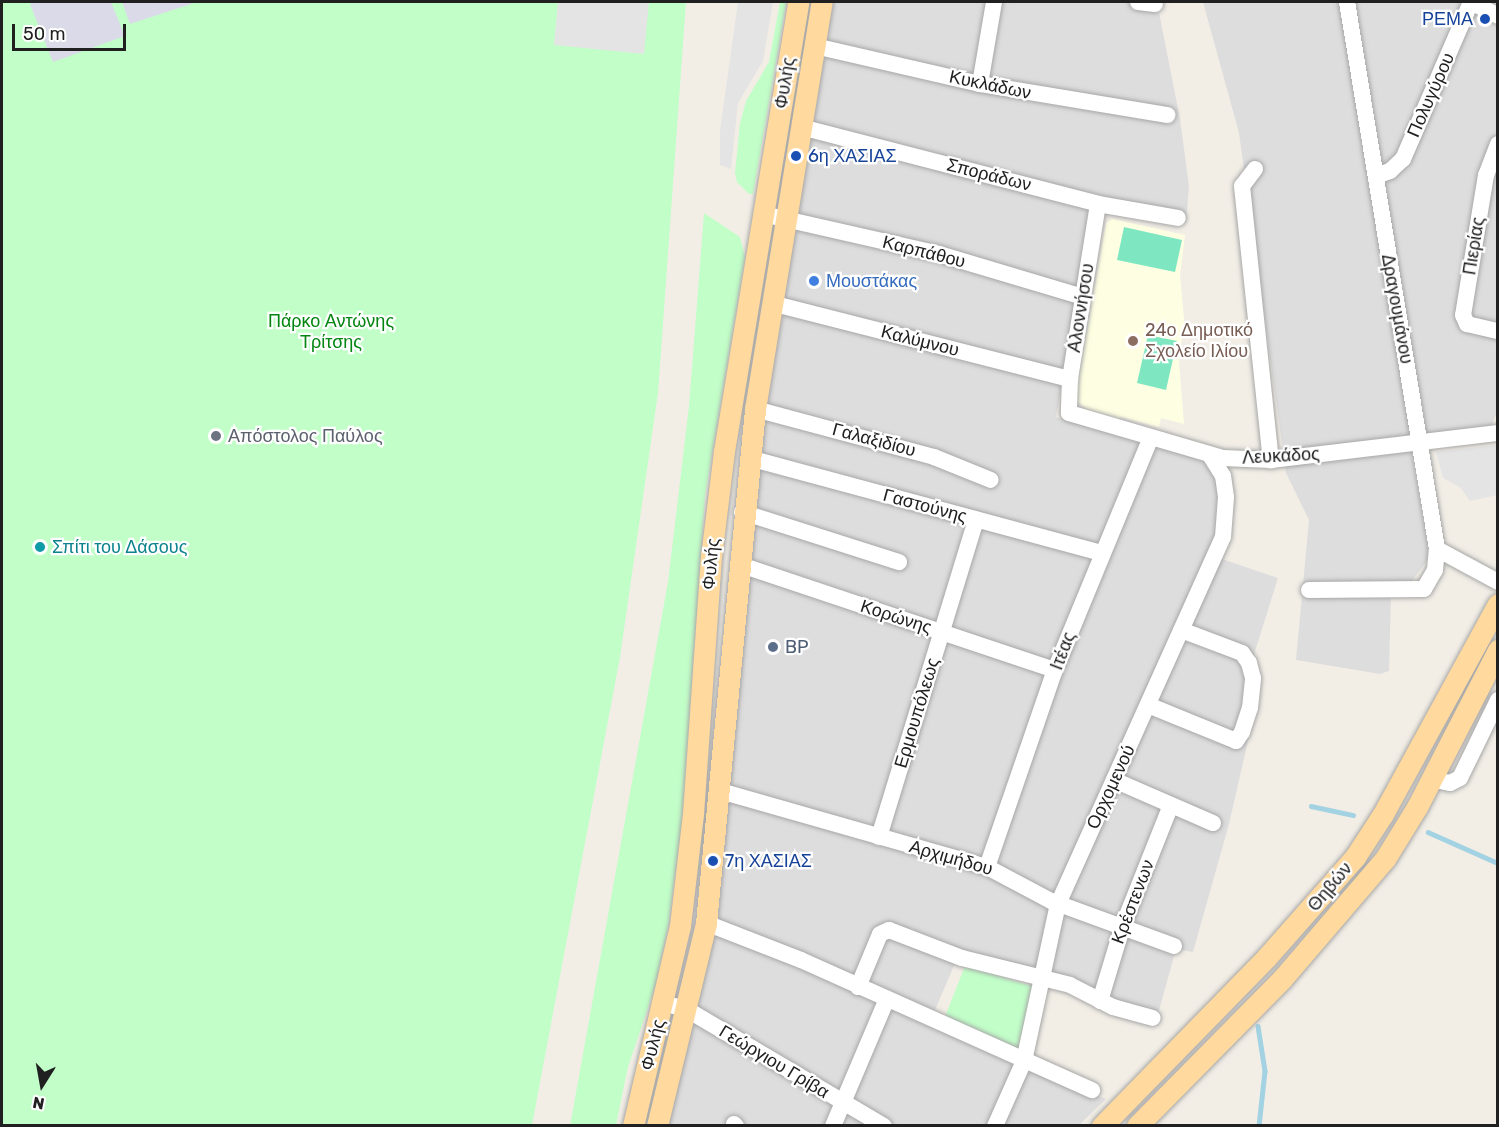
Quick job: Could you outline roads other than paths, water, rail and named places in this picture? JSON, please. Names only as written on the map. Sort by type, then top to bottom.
[{"type":"main road","name":"Φυλής","points":[[633,1125],[681,926],[693,814],[711,557],[724,451],[798,2]]},
{"type":"main road","name":"Φυλής","points":[[657,1125],[706,923],[720,791],[742,512],[771,303],[822,2]]},
{"type":"main road","name":"Θηβών","points":[[1102,1125],[1298,924],[1355,857],[1383,814],[1497,604]]},
{"type":"main road","name":"Θηβών","points":[[1137,1125],[1349,905],[1402,833],[1497,650]]},
{"type":"street","points":[[980,84],[994,2]]},
{"type":"street","name":"Δραγουμάνου","points":[[1347,2],[1437,549]]},
{"type":"street","points":[[1471,2],[1497,16]]},
{"type":"street","name":"Πολυγύρου","points":[[1376,176],[1390,171],[1402,159],[1471,2]]},
{"type":"street","name":"Κυκλάδων","points":[[815,46],[980,84],[1167,115]]},
{"type":"street","name":"Σποράδων","points":[[801,127],[1098,204],[1178,218]]},
{"type":"street","name":"Πιερίας","points":[[1497,144],[1486,175],[1463,315],[1467,324],[1497,331]]},
{"type":"street","points":[[1255,169],[1242,186],[1263,459]]},
{"type":"street","name":"Αλοννήσου","points":[[1069,413],[1070,379],[1098,204]]},
{"type":"street","name":"Καρπάθου","points":[[763,214],[939,254],[1083,297]]},
{"type":"street","name":"Καλύμνου","points":[[771,303],[1070,379]]},
{"type":"street","name":"Γαλαξιδίου","points":[[755,410],[934,457],[991,480]]},
{"type":"street","name":"Λευκάδος","points":[[1069,413],[1150,439],[1216,456],[1263,459],[1420,444],[1497,433]]},
{"type":"street","name":"Ιτέας","points":[[987,867],[1055,670],[1101,553],[1150,439]]},
{"type":"street","name":"Ορχομενού","points":[[995,1125],[1024,1061],[1058,904],[1223,537],[1226,520],[1223,476],[1216,456]]},
{"type":"street","name":"Γαστούνης","points":[[749,458],[1101,553]]},
{"type":"street","points":[[742,512],[899,562]]},
{"type":"street","name":"Ερμουπόλεως","points":[[879,837],[976,520]]},
{"type":"street","points":[[1309,590],[1424,589],[1435,570],[1437,549],[1494,574]]},
{"type":"street","name":"Κορώνης","points":[[738,564],[1055,670]]},
{"type":"street","points":[[1148,705],[1236,741],[1250,708],[1253,678],[1249,663],[1242,653],[1181,630]]},
{"type":"street","points":[[1431,779],[1450,783],[1460,778],[1497,700]]},
{"type":"street","points":[[1114,780],[1213,823]]},
{"type":"street","name":"Αρχιμήδου","points":[[720,791],[987,867],[1058,904],[1174,946]]},
{"type":"street","name":"Κρέστενων","points":[[1100,1001],[1122,928],[1171,805]]},
{"type":"street","points":[[706,923],[887,999],[1092,1090]]},
{"type":"street","points":[[858,987],[883,930],[962,958],[1070,984],[1100,1001],[1153,1018]]},
{"type":"street","points":[[832,1125],[887,999]]},
{"type":"street","name":"Γεώργιου Γρίβα","points":[[663,1003],[686,1009],[842,1103],[884,1125]]},
{"type":"waterway","points":[[1311,806],[1353,815]]},
{"type":"waterway","points":[[1428,832],[1498,863]]},
{"type":"waterway","points":[[1258,1026],[1265,1071],[1259,1126]]},
{"type":"place","name":"ΡΕΜΑ","points":[[1485,19]]},
{"type":"place","name":"6η ΧΑΣΙΑΣ","points":[[796,156]]},
{"type":"place","name":"Μουστάκας","points":[[814,281]]},
{"type":"place","name":"24ο Δημοτικό Σχολείο Ιλίου","points":[[1133,341]]},
{"type":"place","name":"Απόστολος Παύλος","points":[[216,436]]},
{"type":"place","name":"Σπίτι του Δάσους","points":[[40,547]]},
{"type":"place","name":"BP","points":[[773,647]]},
{"type":"place","name":"7η ΧΑΣΙΑΣ","points":[[713,861]]},
{"type":"park label","name":"Πάρκο Αντώνης Τρίτσης","points":[[331,332]]}]
